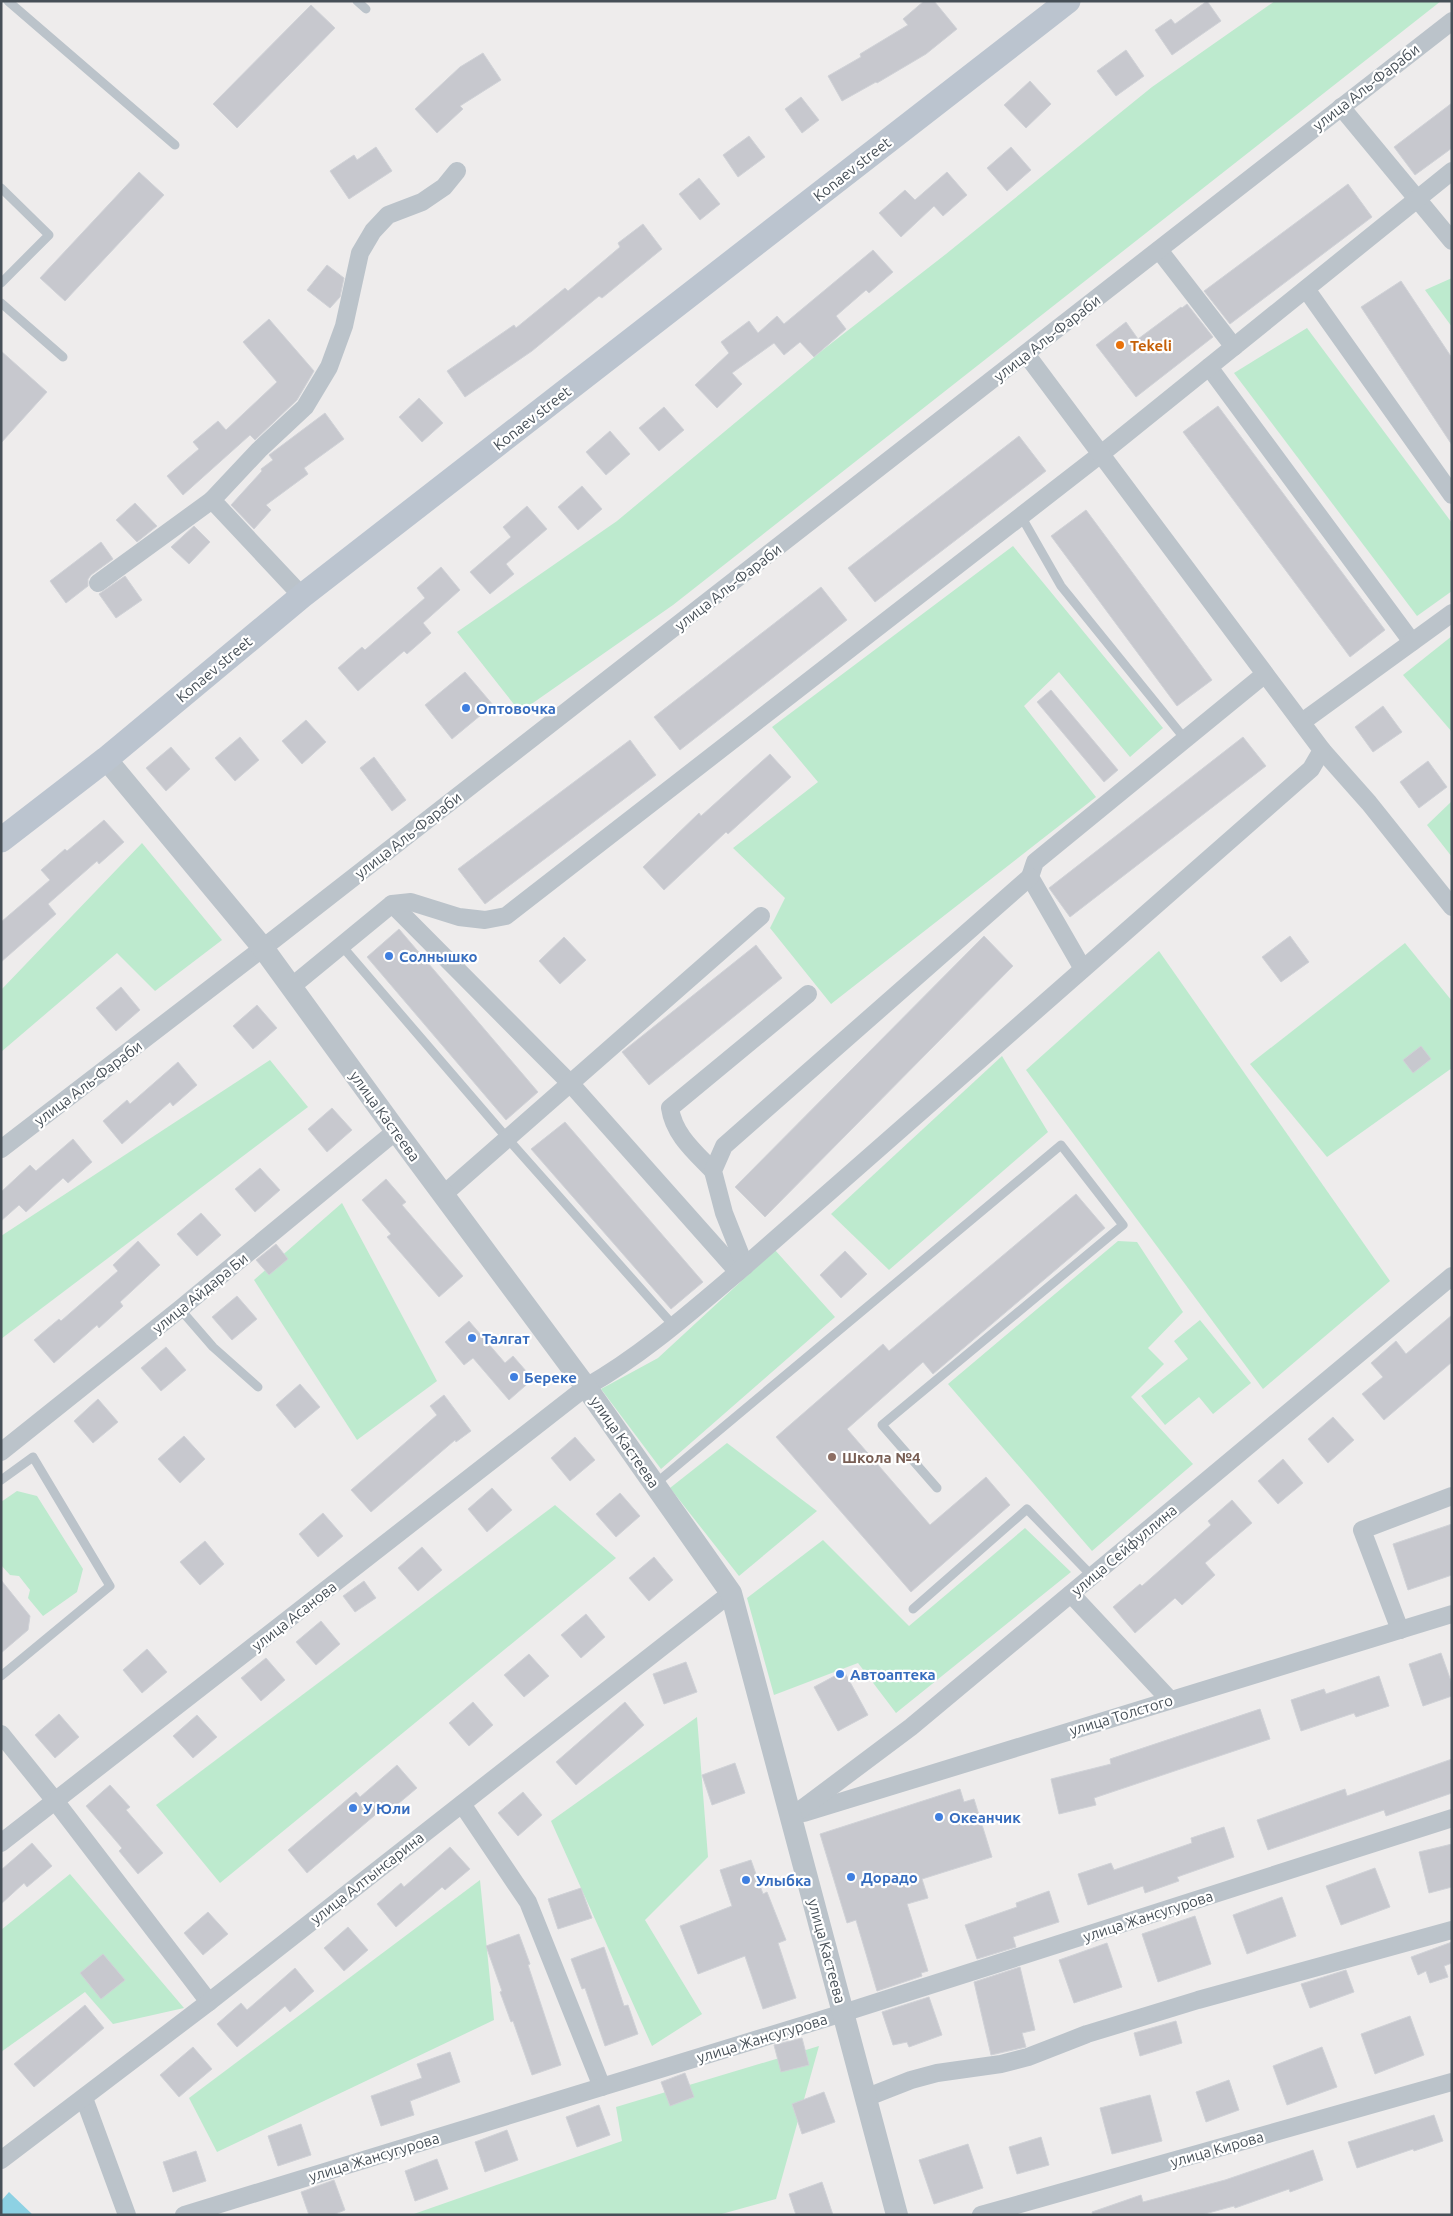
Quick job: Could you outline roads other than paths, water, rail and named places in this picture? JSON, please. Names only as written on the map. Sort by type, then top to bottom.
[{"type":"main road","name":"Konaev street","points":[[1,840],[106,759],[302,596],[1068,1]]},
{"type":"street","name":"улица Аль-Фараби","points":[[1,1149],[263,948],[1452,21]]},
{"type":"street","points":[[1341,106],[1416,200],[1452,241]]},
{"type":"street","points":[[98,582],[212,500],[305,407],[324,375],[344,326],[360,253],[373,231],[388,215],[422,202],[444,187],[457,171]]},
{"type":"street","points":[[291,987],[392,904],[411,902],[459,917],[485,920],[506,916],[1101,454],[1452,171]]},
{"type":"street","points":[[1159,250],[1234,347]]},
{"type":"street","points":[[1306,289],[1452,495]]},
{"type":"street","points":[[1026,354],[1322,750],[1369,803],[1452,907]]},
{"type":"street","points":[[1209,367],[1412,642]]},
{"type":"street","points":[[212,500],[302,596]]},
{"type":"street","points":[[1302,722],[1452,613]]},
{"type":"street","points":[[713,1171],[724,1146],[1030,877],[1035,862],[1265,674]]},
{"type":"street","name":"улица Асанова","points":[[1,1843],[586,1387],[621,1367],[741,1269],[1310,769],[1322,750]]},
{"type":"street","name":"улица Кастеева","points":[[106,759],[263,948],[586,1387],[732,1593],[897,2215]]},
{"type":"street","points":[[1030,877],[1083,970]]},
{"type":"street","points":[[392,904],[570,1083],[741,1269]]},
{"type":"street","points":[[444,1194],[761,916]]},
{"type":"street","points":[[741,1269],[713,1171],[688,1145],[672,1123],[670,1108],[808,994]]},
{"type":"street","name":"улица Айдара Би","points":[[1,1452],[180,1309],[396,1131]]},
{"type":"street","name":"улица Сейфуллина","points":[[791,1817],[911,1727],[1452,1276]]},
{"type":"street","points":[[1400,1630],[1362,1530],[1452,1496]]},
{"type":"street","name":"улица Алтынсарина","points":[[1,2160],[209,2002],[732,1593]]},
{"type":"street","points":[[1071,1594],[1170,1700]]},
{"type":"street","name":"улица Толстого","points":[[791,1817],[1452,1614]]},
{"type":"street","points":[[1,1734],[56,1802],[209,2002]]},
{"type":"street","points":[[462,1804],[528,1902],[602,2087]]},
{"type":"street","name":"улица Жансугурова","points":[[184,2215],[843,2014],[1452,1818]]},
{"type":"street","points":[[865,2098],[911,2080],[937,2073],[1001,2064],[1028,2057],[1087,2034],[1198,2000],[1452,1930]]},
{"type":"street","name":"улица Кирова","points":[[982,2215],[1452,2082]]},
{"type":"street","points":[[84,2098],[127,2215]]},
{"type":"lane","points":[[8,1],[175,145]]},
{"type":"lane","points":[[357,1],[366,9]]},
{"type":"lane","points":[[1,188],[49,235],[1,283]]},
{"type":"lane","points":[[1,303],[63,357]]},
{"type":"lane","points":[[1021,516],[1061,586],[1185,739]]},
{"type":"lane","points":[[341,945],[507,1138],[673,1325]]},
{"type":"lane","points":[[655,1484],[1061,1145],[1123,1225],[882,1425],[937,1488]]},
{"type":"lane","points":[[180,1309],[213,1347],[258,1387]]},
{"type":"lane","points":[[1,1480],[32,1457],[110,1586],[1,1676]]},
{"type":"lane","points":[[913,1609],[1028,1509],[1092,1576]]},
{"type":"water","points":[[9,2192],[33,2215],[1,2215],[1,2201]]},
{"type":"place","name":"Tekeli","points":[[1120,345]]},
{"type":"place","name":"Оптовочка","points":[[466,708]]},
{"type":"place","name":"Солнышко","points":[[389,956]]},
{"type":"place","name":"Талгат","points":[[472,1338]]},
{"type":"place","name":"Береке","points":[[514,1377]]},
{"type":"place","name":"Школа №4","points":[[832,1457]]},
{"type":"place","name":"Автоаптека","points":[[840,1674]]},
{"type":"place","name":"У Юли","points":[[353,1808]]},
{"type":"place","name":"Океанчик","points":[[939,1817]]},
{"type":"place","name":"Дорадо","points":[[851,1877]]},
{"type":"place","name":"Улыбка","points":[[746,1880]]}]
